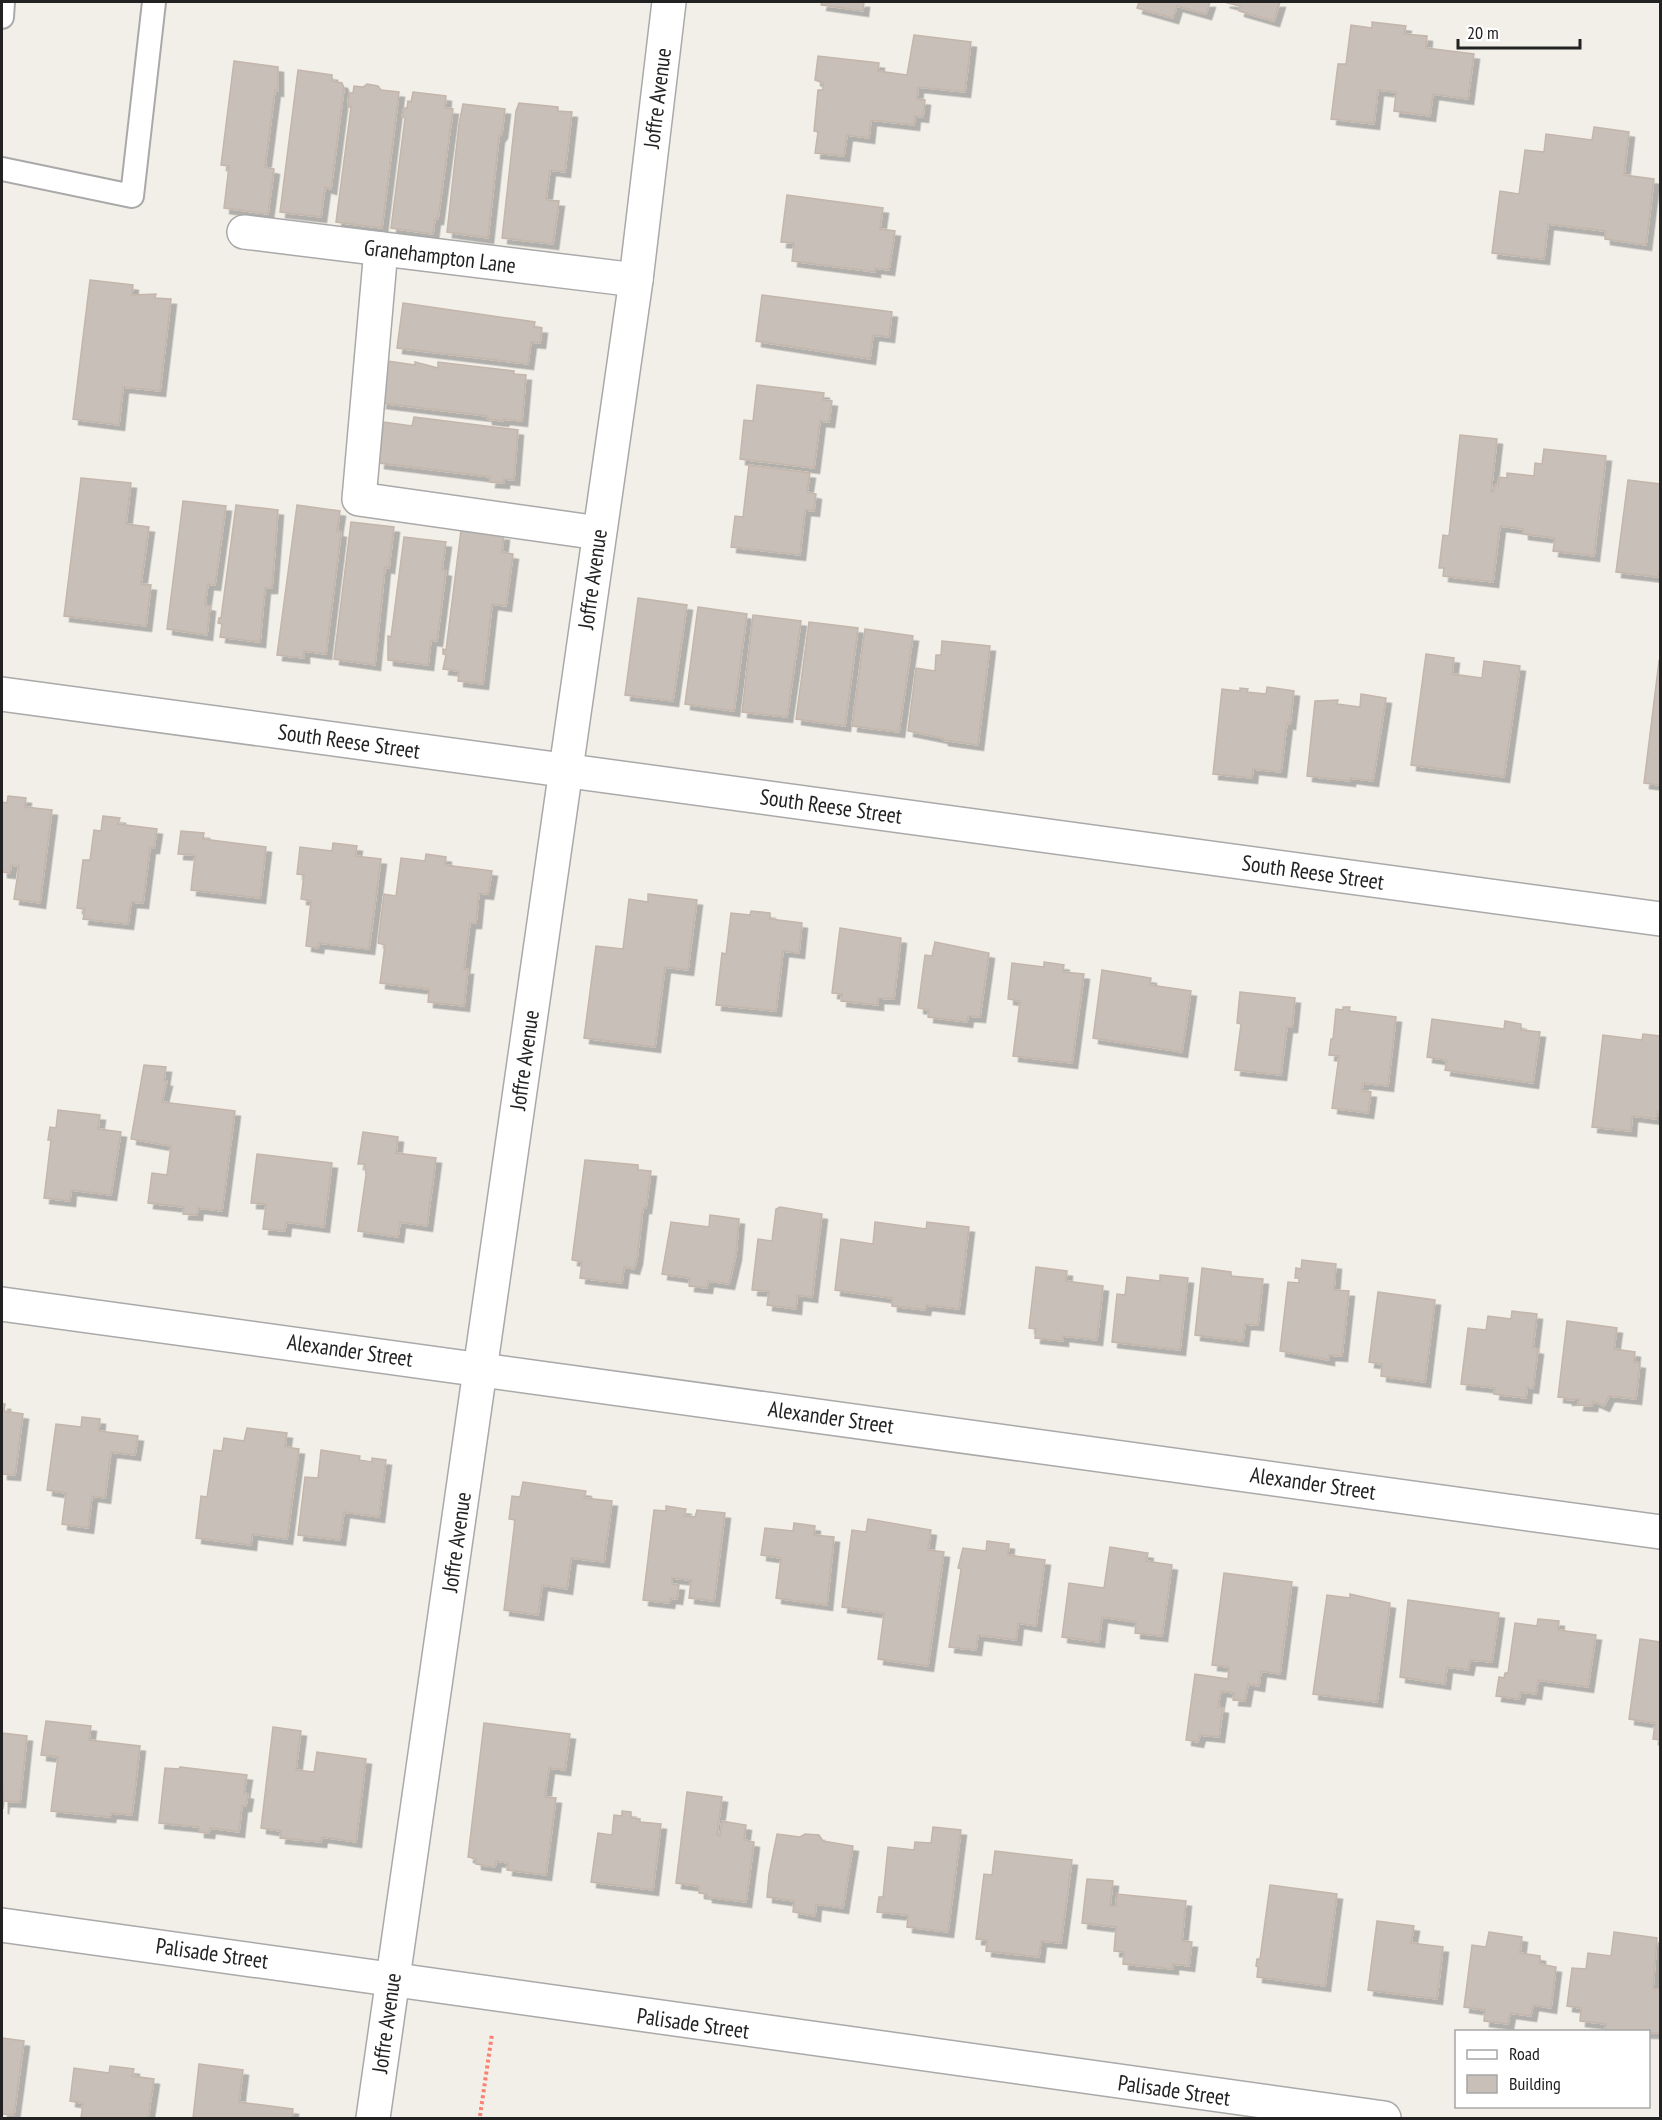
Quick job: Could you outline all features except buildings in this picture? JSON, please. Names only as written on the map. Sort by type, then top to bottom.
[{"type":"street","name":"Joffre Avenue","points":[[373,2118],[636,280],[669,2]]},
{"type":"street","name":"Granehampton Lane","points":[[244,231],[636,280]]},
{"type":"street","points":[[381,249],[359,498],[599,533]]},
{"type":"street","name":"South Reese Street","points":[[2,694],[1660,919]]},
{"type":"street","name":"Alexander Street","points":[[2,1304],[482,1368],[1660,1532]]},
{"type":"street","name":"Palisade Street","points":[[2,1925],[1384,2118]]},
{"type":"lane","points":[[2,17],[3,2]]},
{"type":"lane","points":[[2,169],[132,196],[154,2]]},
{"type":"path","points":[[480,2116],[492,2034]]}]
